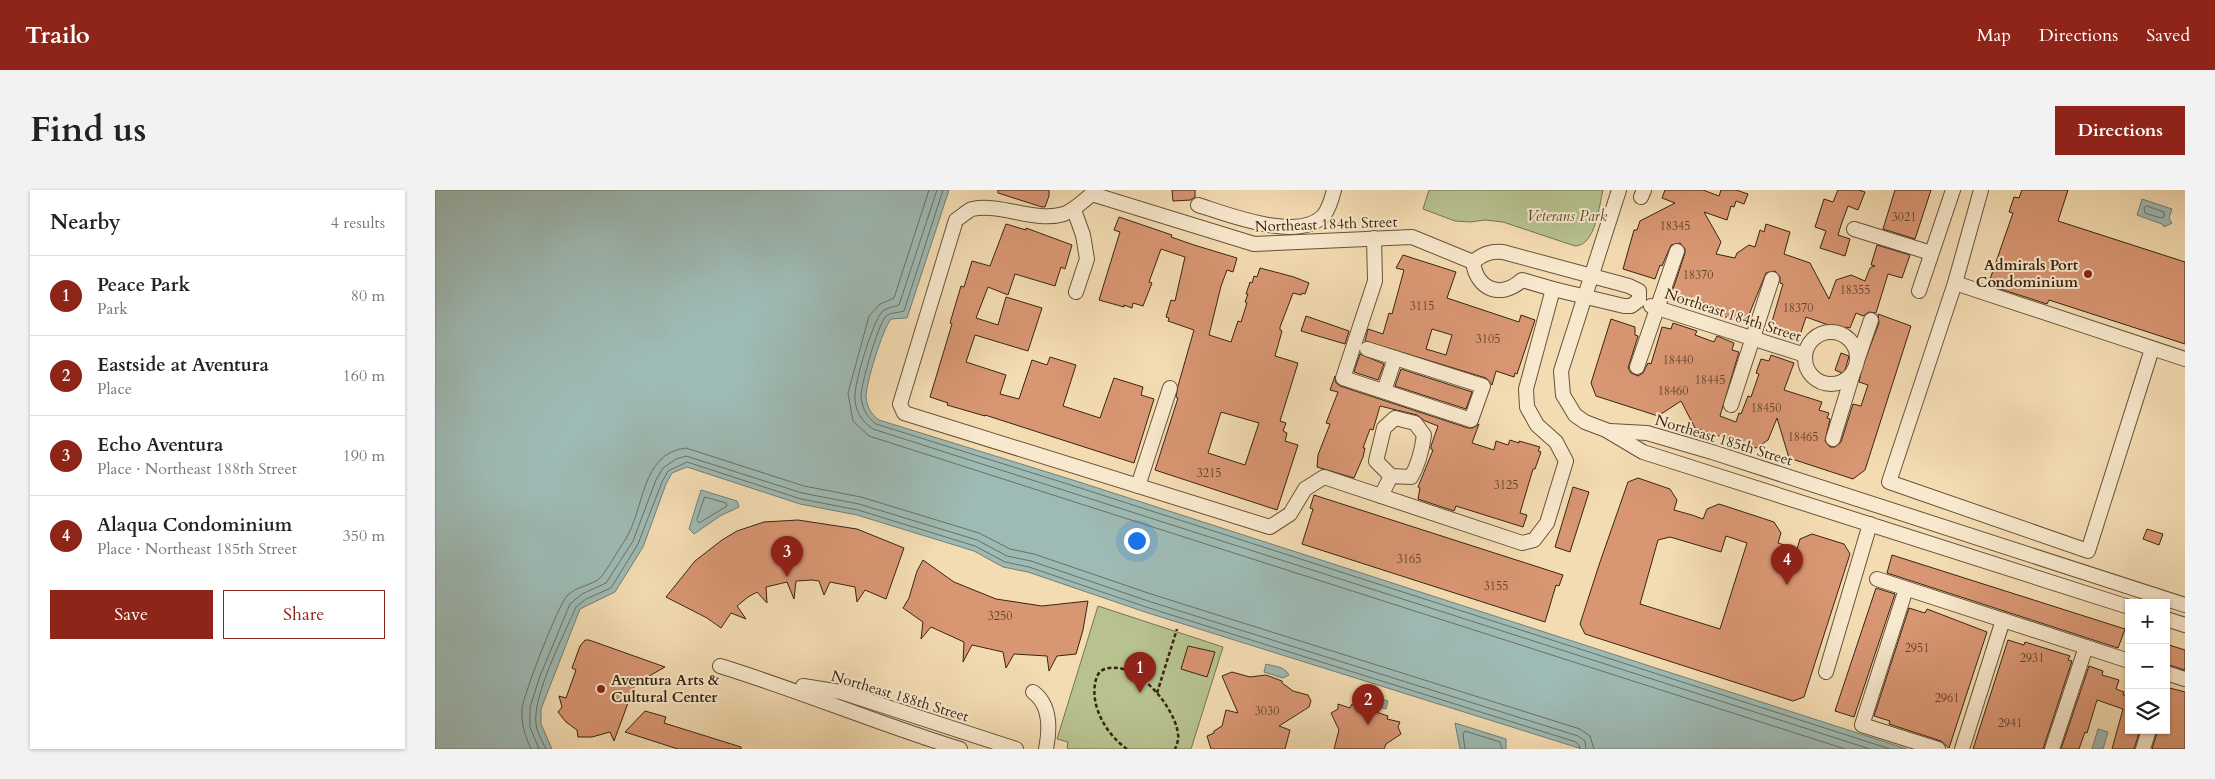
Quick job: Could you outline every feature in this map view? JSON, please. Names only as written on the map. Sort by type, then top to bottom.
[{"type":"street","points":[[1198,205],[1258,223],[1293,226],[1317,220],[1325,214],[1334,190]]},
{"type":"street","points":[[1619,190],[1563,365],[1561,389],[1575,415],[1585,422],[1606,430],[1643,452],[2125,606]]},
{"type":"street","points":[[1919,291],[1953,190]]},
{"type":"street","points":[[1981,190],[1955,283],[1889,482],[2088,550]]},
{"type":"street","name":"Northeast 184th Street","points":[[1074,210],[1092,194],[1254,244],[1412,238],[1473,262]]},
{"type":"street","points":[[1076,292],[1087,259],[1083,234],[1074,210],[1063,214],[1045,216],[997,208],[971,210],[956,220],[900,404],[904,413],[1270,527],[1290,514],[1305,489],[1323,478],[1522,543],[1534,540],[1547,523],[1566,461],[1556,442],[1537,425],[1527,407],[1526,389],[1553,289]]},
{"type":"street","points":[[1854,229],[1931,253]]},
{"type":"street","points":[[1367,349],[1483,386],[1471,420],[1343,378],[1375,281],[1373,238]]},
{"type":"street","name":"Northeast 184th Street","points":[[1473,262],[1481,255],[1503,252],[1635,288],[1648,304]]},
{"type":"street","points":[[1637,367],[1648,304],[1677,252]]},
{"type":"street","name":"Northeast 184th Street","points":[[1473,262],[1479,281],[1487,287],[1496,290],[1506,290],[1522,280],[1624,306],[1648,304],[1805,355]]},
{"type":"street","points":[[1731,405],[1772,279]]},
{"type":"street","points":[[1955,283],[2185,359]]},
{"type":"street","points":[[1833,439],[1855,365],[1871,320]]},
{"type":"street","points":[[1827,332],[1834,332],[1847,337],[1852,342],[1857,355],[1855,365],[1844,380],[1836,383],[1820,381],[1809,370],[1805,355],[1807,348],[1815,338],[1827,332]]},
{"type":"street","points":[[2080,571],[2152,349]]},
{"type":"street","points":[[1384,391],[1395,358]]},
{"type":"street","points":[[1138,486],[1170,388]]},
{"type":"street","name":"Northeast 185th Street","points":[[1606,430],[1647,433],[1713,452],[2080,571],[2150,598],[2185,605]]},
{"type":"street","points":[[1706,471],[1713,452]]},
{"type":"street","points":[[1381,496],[1391,476]]},
{"type":"street","points":[[1826,672],[1870,524]]},
{"type":"street","points":[[1877,579],[2125,660]]},
{"type":"street","points":[[1906,589],[1862,725],[1938,749]]},
{"type":"street","points":[[1962,749],[2003,620]]},
{"type":"street","points":[[2170,620],[2185,625]]},
{"type":"street","points":[[2053,749],[2086,647]]},
{"type":"street","name":"Northeast 188th Street","points":[[719,666],[773,682],[891,727],[960,749]]},
{"type":"street","points":[[2170,674],[2185,679]]},
{"type":"street","name":"Northeast 188th Street","points":[[773,682],[841,692],[1016,749]]},
{"type":"street","points":[[1033,692],[1038,696],[1048,714],[1049,737],[1046,749]]},
{"type":"street","points":[[857,697],[863,715]]},
{"type":"street","points":[[891,727],[895,721],[911,714]]},
{"type":"street","points":[[2143,749],[2148,734]]},
{"type":"path","points":[[1157,693],[1177,629]]},
{"type":"path","points":[[1127,749],[1108,731],[1097,711],[1093,696],[1097,676],[1104,669],[1115,668],[1133,674],[1157,693],[1176,723],[1179,736],[1175,749]]},
{"type":"green space","name":"Veterans Park","points":[[1429,190],[1603,190],[1592,233],[1582,244],[1575,246],[1503,222],[1485,220],[1455,221],[1423,209]]},
{"type":"green space","points":[[1098,606],[1223,647],[1191,749],[1070,749],[1067,748],[1068,742],[1057,739]]},
{"type":"water","points":[[435,190],[949,190],[907,318],[891,319],[875,356],[866,397],[870,410],[879,420],[1076,481],[1907,749],[1582,749],[1145,612],[1028,572],[1003,567],[974,551],[857,515],[800,504],[687,467],[672,473],[666,484],[643,547],[615,592],[580,609],[541,709],[541,724],[552,749],[435,749]]},
{"type":"water","points":[[2142,199],[2172,209],[2169,218],[2172,223],[2164,227],[2162,224],[2137,215]]},
{"type":"water","points":[[701,490],[737,501],[739,507],[720,516],[694,534],[689,529]]},
{"type":"water","points":[[1266,664],[1282,668],[1289,675],[1283,678],[1264,672]]},
{"type":"water","points":[[1369,695],[1388,701],[1386,709],[1366,703]]},
{"type":"water","points":[[1455,723],[1506,739],[1506,749],[1460,749]]},
{"type":"water","points":[[2098,729],[2108,732],[2103,749],[2092,749]]},
{"type":"building","points":[[998,190],[1049,190],[1049,196],[1045,207],[1042,207],[998,193]]},
{"type":"building","points":[[1172,190],[1195,190],[1195,197],[1191,200],[1173,201]]},
{"type":"building","points":[[1665,190],[1703,190],[1719,196],[1721,190],[1736,190],[1748,194],[1744,204],[1736,201],[1734,207],[1731,206],[1727,220],[1704,212],[1721,242],[1716,254],[1735,258],[1737,253],[1749,245],[1755,247],[1760,230],[1764,232],[1766,224],[1790,232],[1784,254],[1810,263],[1829,299],[1836,280],[1851,275],[1865,281],[1870,268],[1875,266],[1871,265],[1877,245],[1910,255],[1902,278],[1888,274],[1876,313],[1869,312],[1863,316],[1856,313],[1850,328],[1846,327],[1845,331],[1806,317],[1796,341],[1778,334],[1775,327],[1771,325],[1783,284],[1780,283],[1780,277],[1775,271],[1766,273],[1748,317],[1742,315],[1740,322],[1717,314],[1719,308],[1704,303],[1694,308],[1670,298],[1685,253],[1685,249],[1680,243],[1671,245],[1655,279],[1623,269],[1634,230],[1637,230],[1640,221],[1675,203],[1662,198]]},
{"type":"building","points":[[1838,190],[1859,190],[1865,192],[1858,210],[1848,206],[1841,225],[1838,235],[1850,239],[1845,256],[1820,248],[1826,231],[1815,227],[1824,199],[1833,202]]},
{"type":"building","points":[[1895,190],[1931,190],[1915,239],[1883,229]]},
{"type":"building","name":"Admirals Port Condominium","points":[[2022,190],[2068,190],[2058,221],[2185,262],[2185,344],[2049,300],[2047,304],[1988,285],[2013,213],[2009,212],[2014,197],[2019,198]]},
{"type":"building","points":[[1119,217],[1172,235],[1171,237],[1194,245],[1237,258],[1233,272],[1227,270],[1221,286],[1209,335],[1231,342],[1238,321],[1241,322],[1247,303],[1245,302],[1248,294],[1246,294],[1250,282],[1252,283],[1254,276],[1257,277],[1260,268],[1309,283],[1305,294],[1293,293],[1280,327],[1282,331],[1275,356],[1298,363],[1280,421],[1286,423],[1283,431],[1287,433],[1285,441],[1298,445],[1277,510],[1155,470],[1178,398],[1176,397],[1178,386],[1194,330],[1168,321],[1169,318],[1166,317],[1171,300],[1175,301],[1185,257],[1161,249],[1149,282],[1152,283],[1143,306],[1133,303],[1132,308],[1124,305],[1124,307],[1099,300],[1120,232],[1114,230]],"holes":[[[1221,412],[1259,423],[1245,465],[1208,453]]]},
{"type":"building","points":[[1006,224],[1026,230],[1026,228],[1072,245],[1065,269],[1061,267],[1055,286],[1015,274],[1008,295],[988,287],[976,318],[998,325],[1006,297],[1042,308],[1028,351],[975,335],[966,362],[1006,375],[1000,394],[1019,399],[1032,360],[1047,365],[1050,357],[1076,365],[1063,406],[1100,418],[1114,378],[1143,387],[1141,395],[1154,399],[1134,463],[985,415],[947,405],[948,403],[930,397],[952,324],[950,323],[961,286],[964,287],[972,261],[990,266]]},
{"type":"building","points":[[1403,255],[1456,272],[1447,298],[1519,322],[1521,315],[1535,320],[1517,374],[1515,373],[1514,377],[1496,371],[1492,385],[1486,378],[1365,341],[1368,329],[1383,334],[1389,313],[1392,314],[1404,270],[1396,268]],"holes":[[[1432,329],[1452,335],[1446,355],[1426,349]]]},
{"type":"building","points":[[1878,314],[1911,326],[1865,470],[1853,479],[1789,458],[1777,418],[1768,440],[1756,448],[1695,428],[1681,401],[1658,416],[1596,396],[1591,383],[1611,319],[1635,327],[1635,335],[1638,336],[1628,368],[1631,373],[1638,376],[1643,373],[1648,363],[1651,364],[1662,327],[1671,329],[1673,323],[1697,331],[1695,335],[1714,342],[1717,336],[1734,343],[1732,350],[1739,352],[1720,416],[1736,422],[1748,396],[1751,397],[1759,374],[1756,373],[1761,359],[1769,361],[1771,355],[1794,363],[1784,390],[1822,402],[1819,410],[1829,413],[1827,418],[1830,419],[1825,441],[1830,447],[1835,447],[1841,442],[1853,404],[1861,406],[1868,385],[1859,382],[1862,368],[1879,323]]},
{"type":"building","points":[[1306,316],[1349,331],[1345,344],[1301,331]]},
{"type":"building","points":[[1841,353],[1849,356],[1844,374],[1835,370]]},
{"type":"building","points":[[1360,354],[1384,364],[1378,380],[1354,372]]},
{"type":"building","points":[[1401,369],[1472,392],[1466,409],[1395,386]]},
{"type":"building","points":[[1335,376],[1336,383],[1340,386],[1468,428],[1473,428],[1479,424],[1472,443],[1494,450],[1496,441],[1508,445],[1510,440],[1540,447],[1538,451],[1541,452],[1535,469],[1533,469],[1520,513],[1527,515],[1523,527],[1456,506],[1454,511],[1418,499],[1420,488],[1418,487],[1433,450],[1431,446],[1438,426],[1425,421],[1417,415],[1380,406],[1373,430],[1370,429],[1363,448],[1365,448],[1363,457],[1354,478],[1317,467],[1318,455],[1330,424],[1326,423],[1338,392],[1330,390]]},
{"type":"building","points":[[1638,478],[1670,489],[1677,500],[1674,510],[1703,519],[1707,509],[1719,504],[1774,522],[1781,533],[1778,543],[1797,549],[1800,539],[1812,534],[1844,544],[1850,554],[1804,697],[1793,701],[1585,634],[1580,624],[1628,482]],"holes":[[[1726,536],[1747,543],[1720,629],[1640,604],[1658,540],[1670,537],[1721,552]]]},
{"type":"building","points":[[1573,487],[1589,492],[1570,552],[1555,547]]},
{"type":"building","points":[[1314,495],[1563,575],[1559,586],[1556,585],[1545,622],[1302,544],[1313,509],[1310,508]]},
{"type":"building","points":[[798,520],[857,529],[904,548],[886,599],[865,590],[857,602],[855,587],[830,582],[824,595],[819,581],[812,580],[796,581],[794,599],[787,582],[766,587],[767,603],[757,592],[748,597],[737,606],[746,619],[731,613],[721,628],[707,618],[666,597],[695,561],[737,531],[764,522]]},
{"type":"building","points":[[2147,529],[2163,534],[2159,545],[2143,539]]},
{"type":"building","points":[[1892,555],[2125,629],[2118,648],[1887,573]]},
{"type":"building","points":[[923,560],[954,582],[996,599],[1042,606],[1088,601],[1083,630],[1076,654],[1057,656],[1049,671],[1047,656],[1014,654],[1006,668],[1003,652],[972,645],[963,662],[964,642],[931,627],[921,639],[923,622],[903,608],[909,598],[917,571]]},
{"type":"building","points":[[1876,588],[1895,594],[1854,717],[1835,711]]},
{"type":"building","points":[[1909,608],[1925,613],[1927,609],[1987,632],[1949,748],[1941,741],[1889,724],[1890,721],[1874,716]]},
{"type":"building","name":"Aventura Arts & Cultural Center","points":[[585,640],[665,667],[635,684],[614,741],[610,732],[592,737],[578,737],[577,730],[566,722],[558,712],[562,707],[559,696],[566,698],[576,670],[572,668],[580,646]]},
{"type":"building","points":[[2008,640],[2024,645],[2025,642],[2070,656],[2068,660],[2072,661],[2043,749],[1973,749]]},
{"type":"building","points":[[2170,645],[2185,650],[2185,670],[2170,665]]},
{"type":"building","points":[[1188,646],[1215,652],[1207,677],[1181,669]]},
{"type":"building","points":[[2089,666],[2103,671],[2102,675],[2119,680],[2116,689],[2124,692],[2123,695],[2125,695],[2125,734],[2139,734],[2134,749],[2112,749],[2123,709],[2097,700],[2087,733],[2085,732],[2079,749],[2061,749]]},
{"type":"building","points":[[1232,672],[1250,677],[1266,675],[1282,681],[1293,691],[1308,695],[1311,701],[1309,707],[1279,726],[1290,730],[1285,749],[1211,749],[1207,736],[1222,726],[1226,710],[1238,713],[1222,676]]},
{"type":"building","points":[[2170,688],[2185,692],[2185,749],[2152,749],[2157,734],[2170,734]]},
{"type":"building","points":[[1338,704],[1350,708],[1352,704],[1388,716],[1387,719],[1400,722],[1398,727],[1401,734],[1386,744],[1384,749],[1334,749],[1339,730],[1331,713],[1338,709]]},
{"type":"building","points":[[645,711],[666,717],[664,723],[741,747],[741,749],[678,749],[625,732]]},
{"type":"place","name":"Admirals Port Condominium","points":[[2088,274]]},
{"type":"place","name":"Echo Aventura","points":[[787,577]]},
{"type":"place","name":"Alaqua Condominium","points":[[1787,585]]},
{"type":"place","name":"Aventura Arts & Cultural Center","points":[[601,689]]},
{"type":"place","name":"Peace Park","points":[[1140,693]]},
{"type":"place","name":"Eastside at Aventura","points":[[1368,725]]}]
